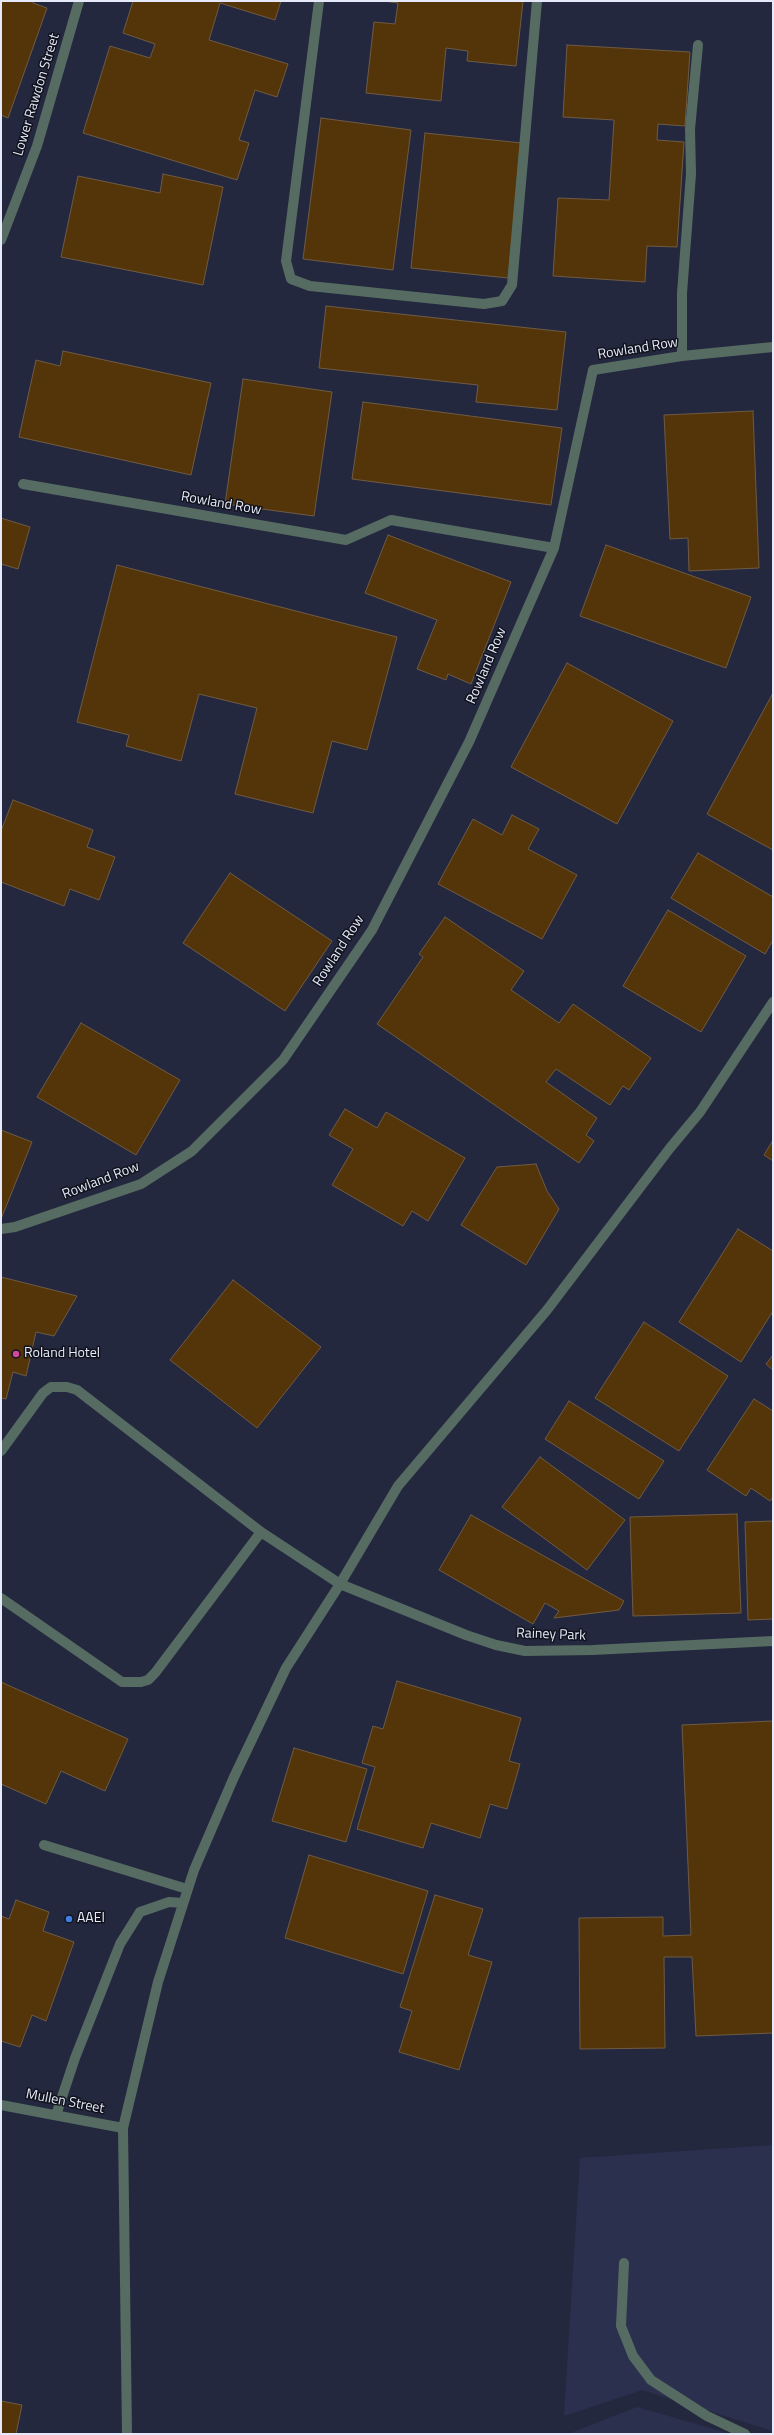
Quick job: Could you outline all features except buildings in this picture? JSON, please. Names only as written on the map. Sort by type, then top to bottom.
[{"type":"street","name":"Lower Rawdon Street","points":[[1,240],[37,146],[79,1]]},
{"type":"street","points":[[319,1],[286,260],[291,279],[310,286],[484,304],[502,301],[512,285],[537,1]]},
{"type":"street","points":[[682,356],[682,292],[691,174],[690,129],[698,45]]},
{"type":"street","name":"Rowland Row","points":[[1,1230],[15,1227],[141,1184],[192,1151],[283,1060],[372,930],[470,742],[554,548],[593,370],[682,356],[773,347]]},
{"type":"street","name":"Rowland Row","points":[[22,484],[346,540],[391,520],[554,548]]},
{"type":"street","points":[[127,2434],[123,2128],[158,1982],[188,1889],[234,1777],[286,1668],[340,1584],[398,1486],[547,1310],[670,1148],[700,1112],[773,1002]]},
{"type":"street","name":"Rainey Park","points":[[1,1451],[43,1392],[51,1387],[67,1387],[76,1390],[261,1532],[340,1584],[466,1635],[496,1645],[525,1651],[593,1650],[773,1641]]},
{"type":"street","points":[[1,1598],[122,1682],[134,1684],[148,1680],[155,1673],[261,1532]]},
{"type":"street","points":[[44,1845],[188,1889]]},
{"type":"street","points":[[56,2115],[75,2058],[120,1944],[140,1912],[169,1902],[183,1903]]},
{"type":"street","name":"Mullen Street","points":[[1,2104],[123,2128]]},
{"type":"street","points":[[624,2263],[621,2326],[633,2356],[651,2380],[707,2416],[745,2434]]},
{"type":"shaded area","points":[[773,2145],[773,2431],[642,2390],[564,2416],[580,2158]]},
{"type":"shaded area","points":[[637,2407],[731,2434],[568,2434]]},
{"type":"place","name":"Roland Hotel","points":[[16,1354]]},
{"type":"place","name":"AAEI","points":[[69,1919]]}]
